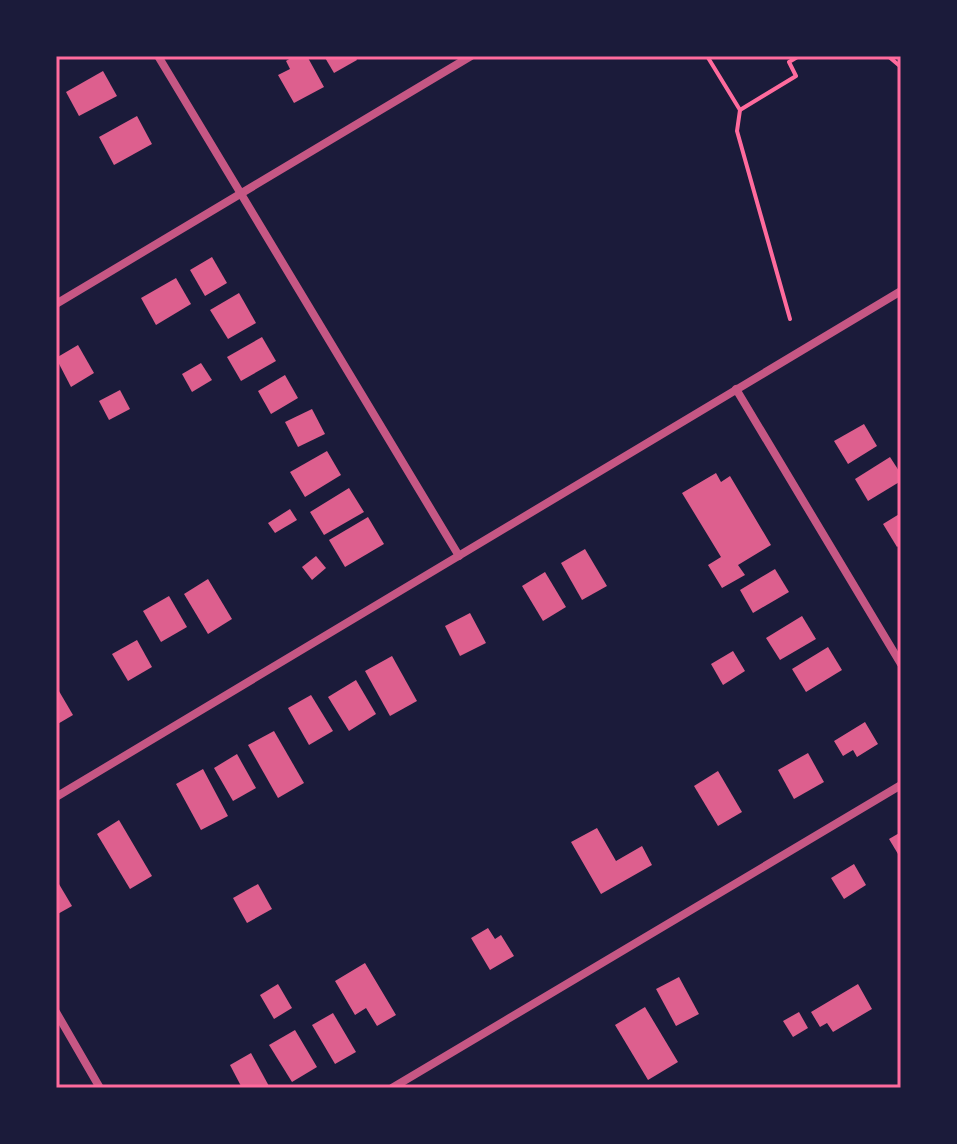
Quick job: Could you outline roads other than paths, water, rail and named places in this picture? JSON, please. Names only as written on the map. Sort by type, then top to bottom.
[{"type":"street","points":[[158,56],[459,556]]},
{"type":"street","points":[[56,304],[471,56]]},
{"type":"street","points":[[56,797],[901,291]]},
{"type":"street","points":[[736,389],[901,664]]},
{"type":"street","points":[[392,1088],[901,785]]},
{"type":"street","points":[[56,1012],[100,1088]]}]
